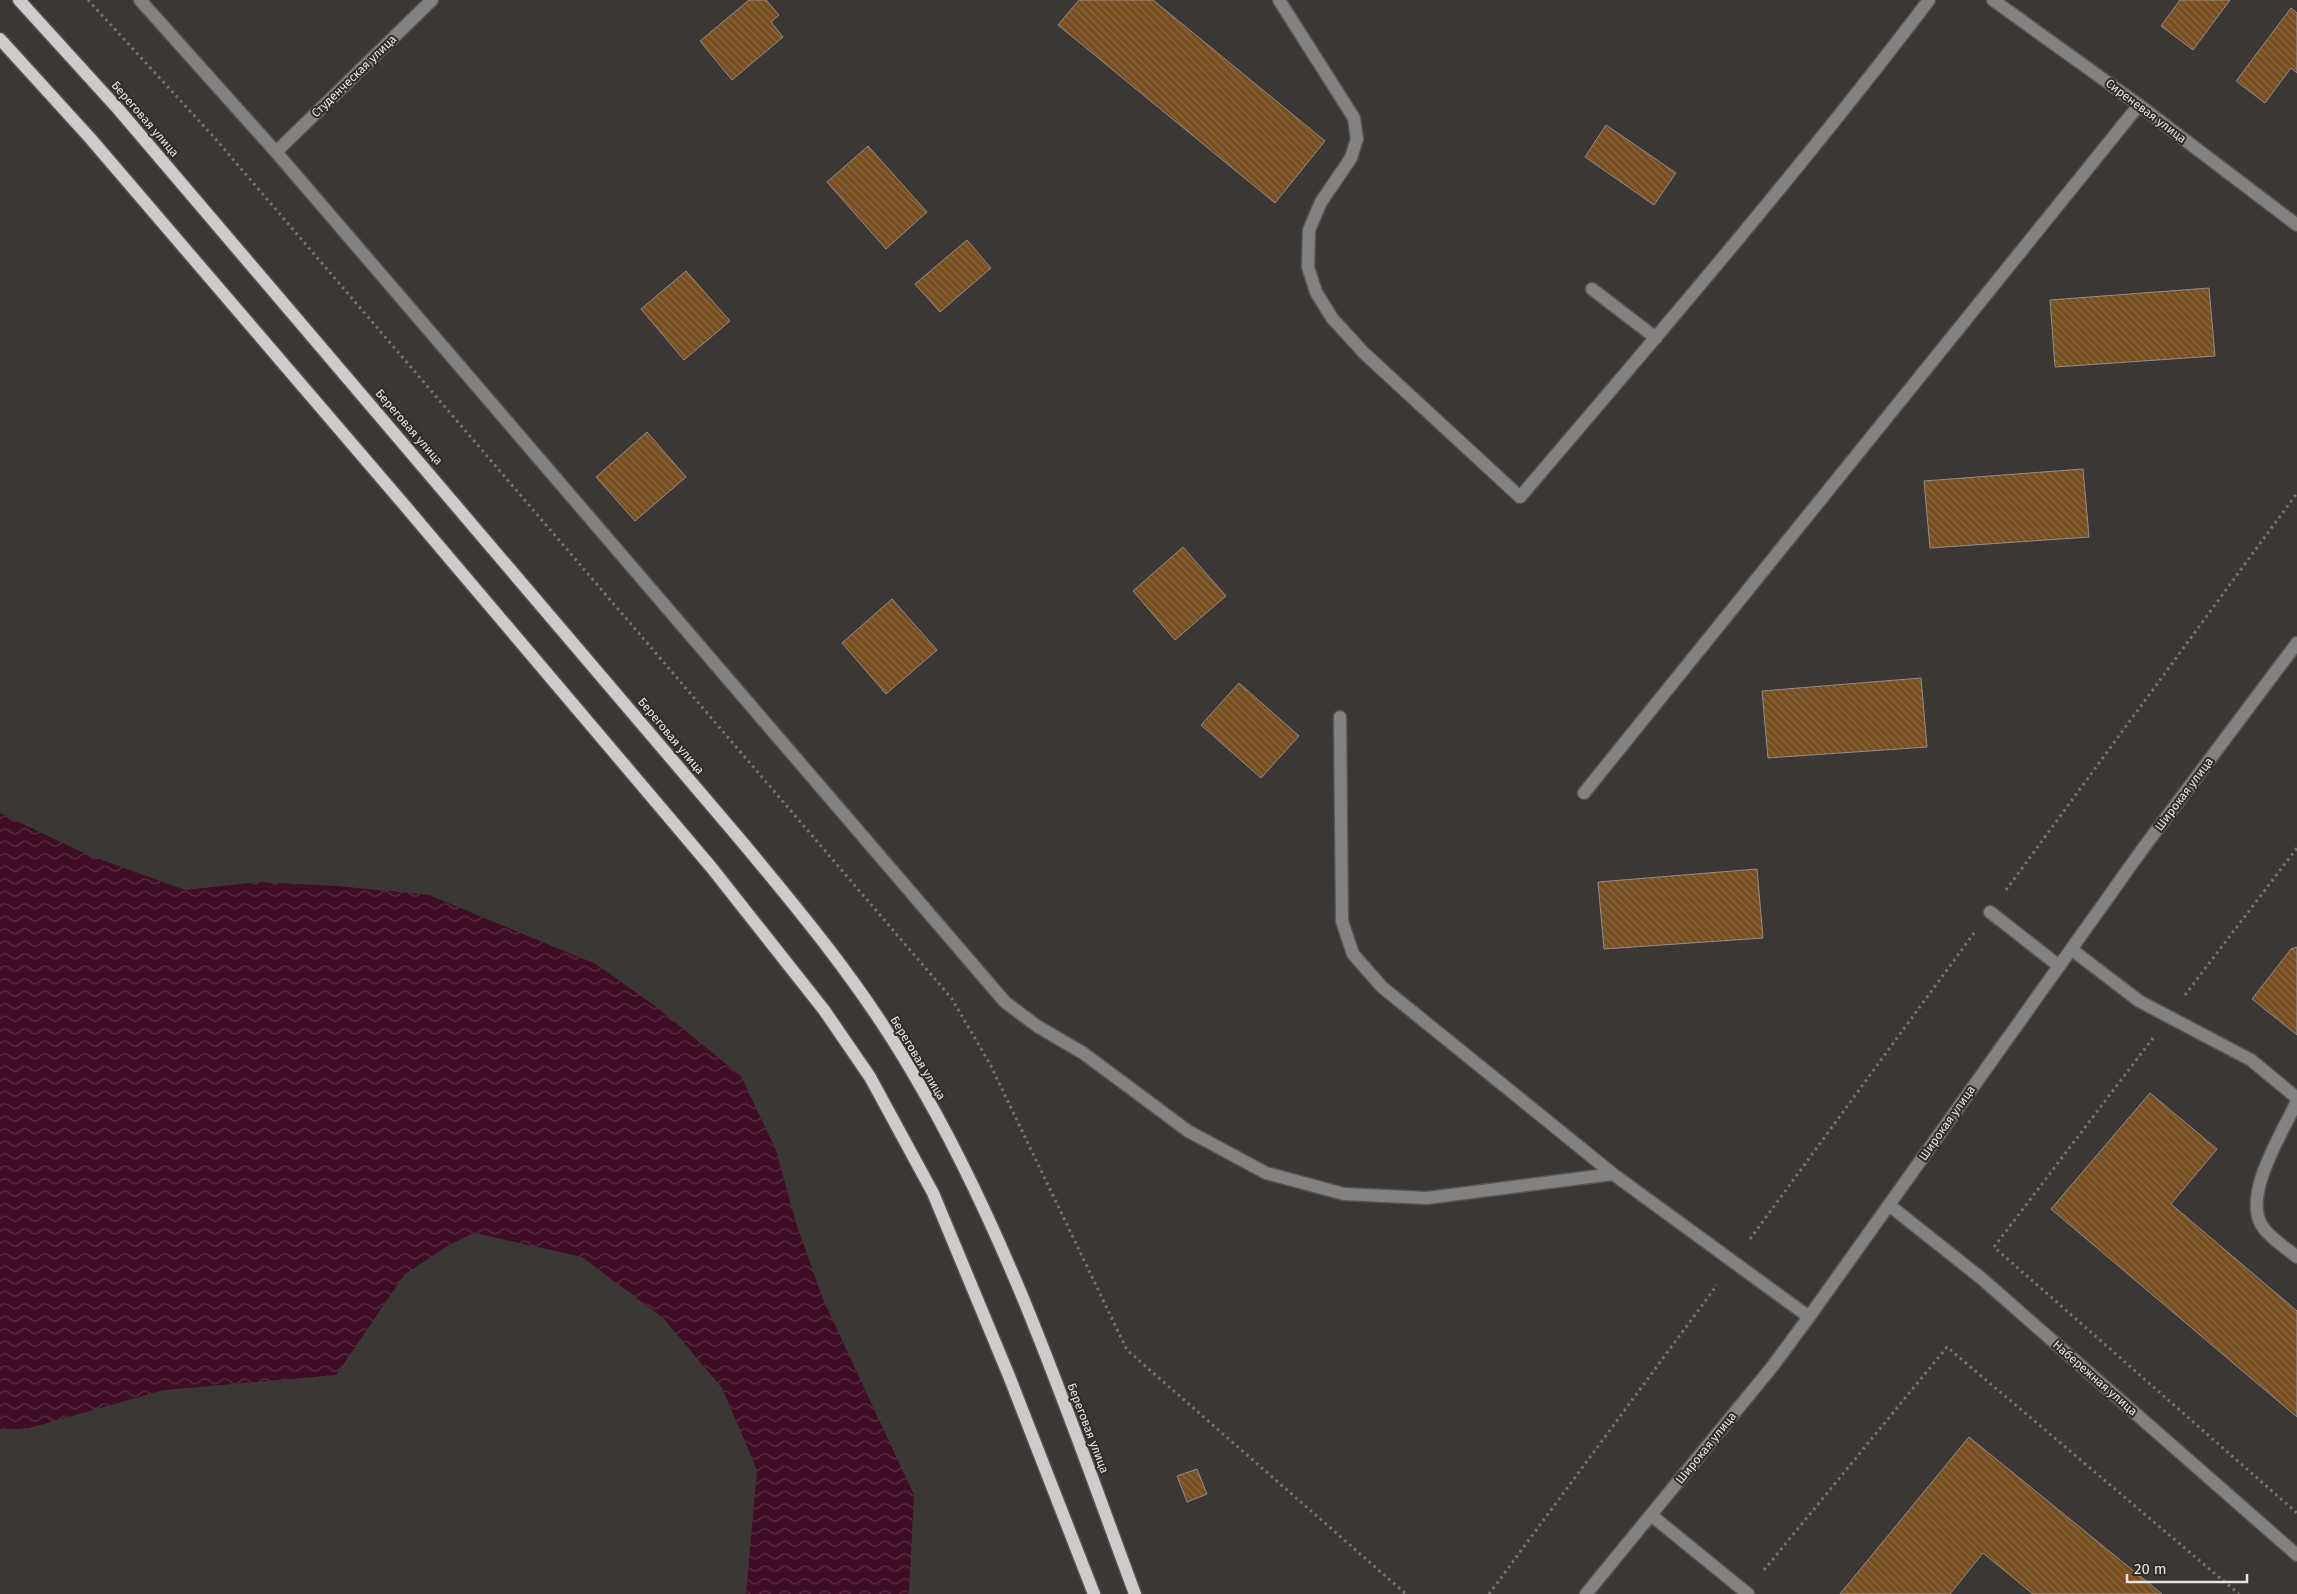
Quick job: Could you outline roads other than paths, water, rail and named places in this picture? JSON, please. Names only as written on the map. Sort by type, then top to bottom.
[{"type":"main road","name":"Береговая улица","points":[[19,0],[119,110],[738,837],[804,916],[879,1019],[910,1068],[970,1178],[1048,1360],[1135,1594]]},
{"type":"main road","points":[[0,39],[90,138],[419,522],[711,867],[824,1010],[870,1077],[933,1193],[1009,1376],[1094,1594]]},
{"type":"street","points":[[140,0],[276,152],[1005,1002],[1037,1026],[1082,1054],[1188,1131],[1266,1173],[1344,1194],[1427,1198],[1613,1174]]},
{"type":"street","name":"Студенческая улица","points":[[276,152],[432,0]]},
{"type":"street","points":[[1279,0],[1354,118],[1357,139],[1352,158],[1321,202],[1309,230],[1308,267],[1316,292],[1332,318],[1364,353],[1520,497],[1656,338],[1848,106],[1928,0]]},
{"type":"street","name":"Сиреневая улица","points":[[1993,0],[2139,105],[2297,225]]},
{"type":"street","points":[[1584,793],[2139,105]]},
{"type":"street","points":[[1592,289],[1656,338]]},
{"type":"street","name":"Широкая улица","points":[[1586,1594],[1772,1367],[2071,949],[2297,643]]},
{"type":"street","points":[[1340,717],[1342,921],[1353,954],[1382,987],[1613,1174],[1809,1317]]},
{"type":"street","points":[[1990,912],[2059,966]]},
{"type":"street","points":[[2071,949],[2139,1001],[2168,1018],[2218,1041],[2250,1060],[2297,1100],[2263,1175],[2256,1201],[2257,1216],[2263,1228],[2297,1257]]},
{"type":"street","name":"Набережная улица","points":[[1889,1205],[1981,1278],[2297,1555]]},
{"type":"street","points":[[1652,1514],[1747,1593]]},
{"type":"water","points":[[0,813],[88,855],[185,890],[259,882],[337,886],[429,895],[596,964],[655,1006],[741,1076],[776,1150],[796,1223],[823,1299],[914,1495],[909,1594],[746,1594],[757,1470],[722,1388],[663,1318],[582,1257],[474,1233],[449,1245],[405,1274],[336,1375],[164,1390],[26,1429],[0,1429]]}]
